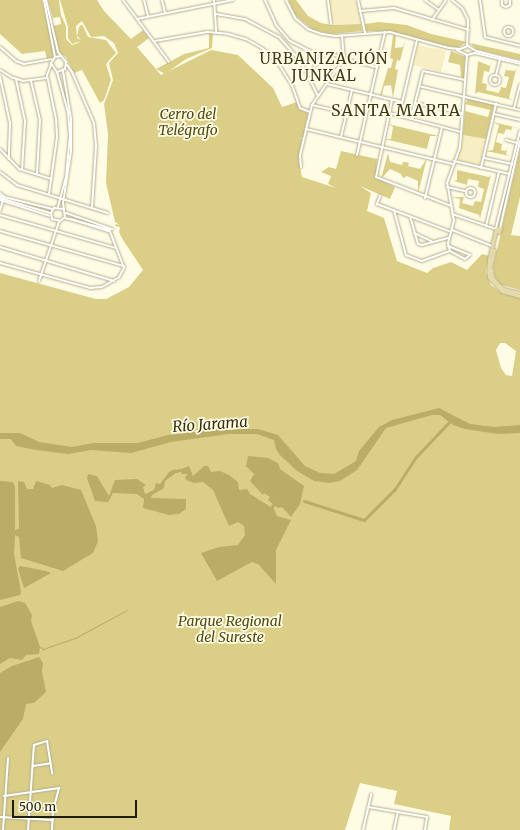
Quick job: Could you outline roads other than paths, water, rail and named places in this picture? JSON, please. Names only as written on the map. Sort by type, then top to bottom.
[{"type":"main road","points":[[497,230],[488,267],[490,280],[502,291],[520,294]]},
{"type":"main road","points":[[497,230],[491,260],[492,276],[503,289],[520,294]]},
{"type":"street","points":[[45,0],[57,49],[71,71],[94,123],[96,147],[92,208]]},
{"type":"street","points":[[45,0],[54,58],[47,72],[47,78],[56,119],[55,160],[49,194]]},
{"type":"street","points":[[144,0],[148,17]]},
{"type":"street","points":[[162,0],[165,13]]},
{"type":"street","points":[[214,0],[216,32]]},
{"type":"street","points":[[137,20],[233,0]]},
{"type":"street","points":[[265,0],[282,34],[290,41],[323,55],[344,58],[377,67]]},
{"type":"street","points":[[286,0],[295,18],[308,29],[327,35],[385,32],[449,48],[467,55]]},
{"type":"street","points":[[328,0],[331,24]]},
{"type":"street","points":[[358,0],[365,33]]},
{"type":"street","points":[[425,0],[439,10]]},
{"type":"street","points":[[432,20],[446,0]]},
{"type":"street","points":[[449,48],[464,48],[467,46],[469,30],[464,12],[452,0]]},
{"type":"street","points":[[480,0],[485,37],[520,46]]},
{"type":"street","points":[[502,0],[502,5],[506,7],[510,5],[510,0]]},
{"type":"street","points":[[125,1],[137,20],[155,41],[169,62]]},
{"type":"street","points":[[360,10],[394,8],[469,30]]},
{"type":"street","points":[[216,14],[246,19],[279,37],[287,45],[308,75],[318,96]]},
{"type":"street","points":[[506,43],[507,36],[504,30],[510,27],[513,32],[507,36]]},
{"type":"street","points":[[155,41],[216,32],[246,40],[269,54],[288,78],[300,108],[310,112]]},
{"type":"street","points":[[356,155],[385,32]]},
{"type":"street","points":[[279,37],[282,34]]},
{"type":"street","points":[[301,167],[306,129],[312,105],[344,58],[342,35]]},
{"type":"street","points":[[399,116],[417,40]]},
{"type":"street","points":[[287,45],[290,41]]},
{"type":"street","points":[[467,46],[471,49],[520,63]]},
{"type":"street","points":[[0,47],[16,61],[24,64],[61,56]]},
{"type":"street","points":[[464,48],[464,53]]},
{"type":"street","points":[[467,55],[470,53],[471,49]]},
{"type":"street","points":[[470,53],[520,63]]},
{"type":"street","points":[[308,75],[323,55]]},
{"type":"street","points":[[448,246],[470,255],[465,259],[450,251],[448,246],[452,214],[447,187],[460,147],[467,55]]},
{"type":"street","points":[[496,75],[500,81],[494,84],[490,79],[496,75],[500,59]]},
{"type":"street","points":[[1,198],[7,198],[53,209],[58,207],[63,199],[68,164],[69,126],[57,72],[51,65]]},
{"type":"street","points":[[0,263],[93,289],[102,287],[114,280],[121,274],[124,266],[109,230],[112,228],[66,212],[64,209],[63,199],[72,136],[64,70],[66,65]]},
{"type":"street","points":[[47,72],[54,70]]},
{"type":"street","points":[[57,72],[64,70],[71,71]]},
{"type":"street","points":[[0,71],[16,79],[31,80],[47,78]]},
{"type":"street","points":[[411,119],[423,71],[465,80]]},
{"type":"street","points":[[0,77],[10,124],[9,159]]},
{"type":"street","points":[[16,79],[25,121],[22,170]]},
{"type":"street","points":[[31,80],[40,120],[37,174]]},
{"type":"street","points":[[327,84],[402,102]]},
{"type":"street","points":[[514,108],[520,85]]},
{"type":"street","points":[[419,86],[520,110]]},
{"type":"street","points":[[341,137],[352,90]]},
{"type":"street","points":[[392,100],[375,173],[378,178],[425,198],[451,206]]},
{"type":"street","points":[[415,103],[463,113]]},
{"type":"street","points":[[481,168],[496,104]]},
{"type":"street","points":[[312,105],[347,114]]},
{"type":"street","points":[[389,113],[443,126],[457,130],[461,133]]},
{"type":"street","points":[[494,114],[520,120]]},
{"type":"street","points":[[425,198],[443,126]]},
{"type":"street","points":[[457,130],[462,128]]},
{"type":"street","points":[[306,129],[435,159],[510,174]]},
{"type":"street","points":[[497,230],[519,142],[520,131]]},
{"type":"street","points":[[506,140],[519,142]]},
{"type":"street","points":[[497,230],[512,164],[519,142]]},
{"type":"street","points":[[0,149],[22,170],[52,179]]},
{"type":"street","points":[[484,158],[512,164]]},
{"type":"street","points":[[0,172],[17,185],[108,213]]},
{"type":"street","points":[[486,226],[499,172]]},
{"type":"street","points":[[447,187],[466,191],[472,188],[475,192],[470,197],[466,191]]},
{"type":"street","points":[[380,196],[378,204],[492,246]]},
{"type":"street","points":[[0,210],[1,198]]},
{"type":"street","points":[[1,198],[51,215]]},
{"type":"street","points":[[58,207],[64,209]]},
{"type":"street","points":[[53,209],[51,215],[55,227]]},
{"type":"street","points":[[394,210],[406,255],[422,261],[450,251]]},
{"type":"street","points":[[65,218],[66,212]]},
{"type":"street","points":[[452,214],[497,230]]},
{"type":"street","points":[[0,216],[116,248]]},
{"type":"street","points":[[410,216],[417,243],[420,245],[449,238]]},
{"type":"street","points":[[39,281],[55,227],[59,222],[65,218],[70,218],[109,230]]},
{"type":"street","points":[[53,220],[59,222]]},
{"type":"street","points":[[0,231],[124,266]]},
{"type":"street","points":[[414,233],[434,242]]},
{"type":"street","points":[[0,247],[114,280]]},
{"type":"street","points":[[28,830],[34,745],[47,741],[52,774]]},
{"type":"street","points":[[3,830],[2,817],[8,758]]},
{"type":"street","points":[[33,766],[51,763]]},
{"type":"street","points":[[4,796],[59,788],[52,830]]},
{"type":"street","points":[[363,830],[371,794]]},
{"type":"street","points":[[368,807],[428,816],[425,830]]},
{"type":"street","points":[[394,830],[398,811]]},
{"type":"street","points":[[2,817],[53,820]]},
{"type":"waterway","points":[[304,501],[364,520],[395,489],[415,458],[452,419]]},
{"type":"waterway","name":"Río Jarama","points":[[271,508],[274,504]]},
{"type":"waterway","points":[[40,647],[43,649],[77,637],[127,610]]},
{"type":"district","name":"URBANIZACIÓN JUNKAL","points":[[324,66]]},
{"type":"district","name":"SANTA MARTA","points":[[396,110]]},
{"type":"park label","name":"Cerro del Telégrafo","points":[[188,122]]},
{"type":"park label","name":"Parque Regional del Sureste","points":[[230,630]]}]
